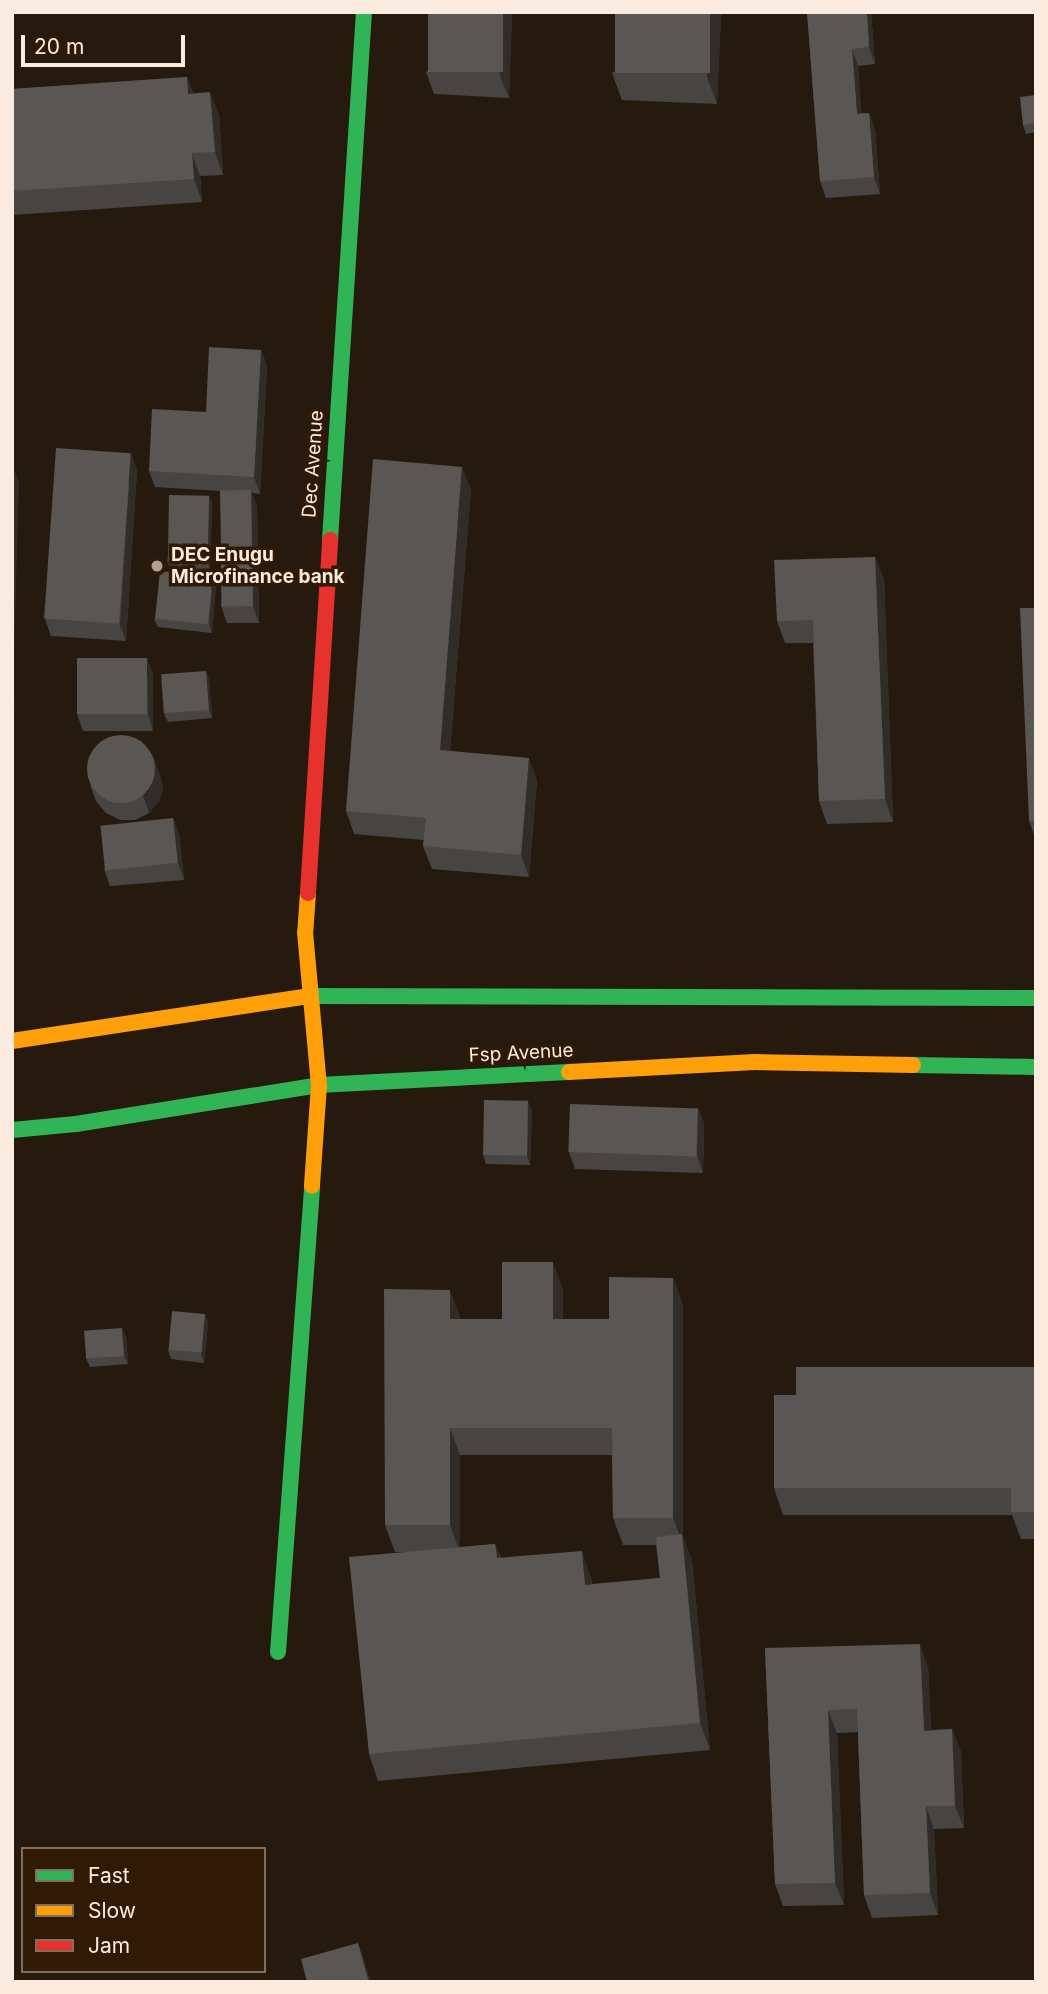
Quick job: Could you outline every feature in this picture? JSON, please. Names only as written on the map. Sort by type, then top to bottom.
[{"type":"main road","name":"Dec Avenue","points":[[278,1652],[319,1085],[305,932],[364,12]]},
{"type":"main road","points":[[12,1041],[310,996],[1036,998]]},
{"type":"main road","name":"Fsp Avenue","points":[[12,1130],[76,1124],[319,1085],[755,1062],[1036,1067]]},
{"type":"building","points":[[428,12],[503,12],[503,72],[428,72]]},
{"type":"building","points":[[615,12],[710,12],[710,73],[615,73]]},
{"type":"building","points":[[807,12],[867,12],[869,47],[852,49],[857,114],[869,113],[874,177],[820,181]]},
{"type":"building","points":[[187,77],[188,94],[210,92],[215,152],[192,153],[194,179],[12,191],[12,89]]},
{"type":"building","points":[[1036,95],[1036,123],[1023,125],[1020,97]]},
{"type":"building","points":[[209,347],[261,350],[254,477],[149,471],[152,409],[206,412]]},
{"type":"building","points":[[56,448],[131,453],[119,624],[44,619]]},
{"type":"building","points":[[373,459],[462,467],[440,750],[529,758],[521,855],[423,846],[426,818],[346,811]]},
{"type":"building","points":[[251,490],[253,606],[222,607],[220,491]]},
{"type":"building","points":[[169,495],[209,496],[208,561],[168,560]]},
{"type":"building","points":[[875,557],[885,799],[819,801],[813,620],[777,621],[774,560]]},
{"type":"building","points":[[160,571],[213,577],[208,624],[155,619]]},
{"type":"building","points":[[1020,608],[1036,608],[1036,821],[1029,821]]},
{"type":"building","points":[[77,658],[147,658],[147,714],[77,714]]},
{"type":"building","points":[[206,671],[209,710],[164,713],[161,674]]},
{"type":"building","points":[[114,735],[128,735],[140,740],[150,750],[155,769],[150,788],[140,798],[128,803],[114,803],[102,798],[92,788],[87,776],[87,762],[92,750],[102,740]]},
{"type":"building","points":[[173,818],[178,863],[105,870],[100,826]]},
{"type":"building","points":[[484,1100],[528,1101],[527,1156],[483,1155]]},
{"type":"building","points":[[570,1104],[698,1108],[696,1156],[568,1152]]},
{"type":"building","points":[[502,1262],[553,1262],[553,1319],[609,1319],[609,1277],[673,1278],[673,1518],[613,1518],[612,1428],[450,1428],[450,1525],[385,1525],[384,1289],[450,1290],[450,1319],[502,1319]]},
{"type":"building","points":[[172,1311],[205,1314],[201,1353],[169,1350]]},
{"type":"building","points":[[122,1328],[124,1356],[86,1359],[84,1331]]},
{"type":"building","points":[[796,1367],[1036,1367],[1036,1512],[1011,1512],[1011,1488],[774,1488],[774,1395],[796,1395]]},
{"type":"building","points":[[682,1534],[700,1723],[369,1754],[349,1557],[495,1544],[497,1558],[582,1551],[585,1585],[660,1578],[656,1537]]},
{"type":"building","points":[[920,1644],[924,1731],[952,1729],[955,1806],[926,1806],[930,1893],[864,1895],[857,1709],[828,1710],[835,1883],[775,1884],[765,1648]]},
{"type":"building","points":[[358,1943],[369,1982],[307,1982],[301,1959]]},
{"type":"traffic: fast","points":[[330,540],[364,12]]},
{"type":"traffic: fast","points":[[309,996],[1036,998]]},
{"type":"traffic: fast","points":[[913,1065],[1036,1067]]},
{"type":"traffic: fast","points":[[12,1130],[76,1124],[319,1085],[569,1072]]},
{"type":"traffic: fast","points":[[278,1652],[312,1186]]},
{"type":"traffic: slow","points":[[308,893],[305,932],[319,1085],[312,1186]]},
{"type":"traffic: slow","points":[[12,1041],[309,996]]},
{"type":"traffic: slow","points":[[569,1072],[755,1062],[913,1065]]},
{"type":"traffic: jam","points":[[308,893],[330,540]]},
{"type":"place","name":"DEC Enugu Microfinance bank","points":[[157,566]]}]
